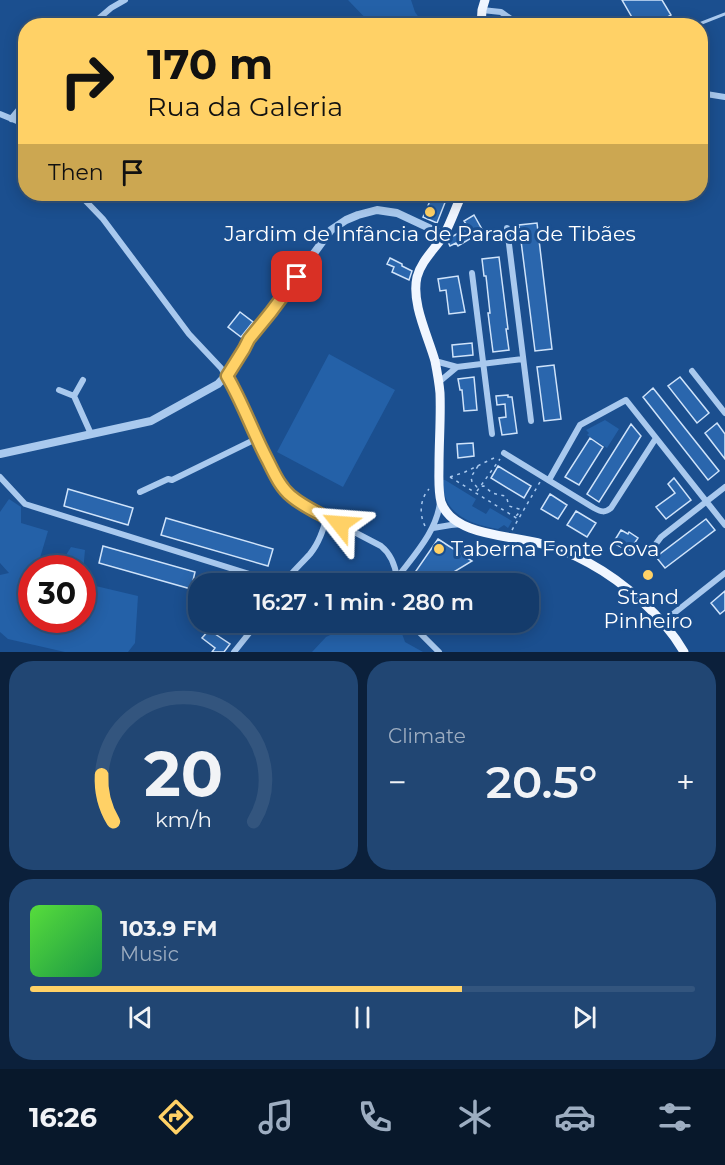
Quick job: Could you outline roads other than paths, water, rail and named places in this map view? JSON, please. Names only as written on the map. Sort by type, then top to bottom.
[{"type":"main road","points":[[459,201],[444,235],[420,267],[416,286],[417,303],[439,382],[441,413],[439,490],[442,503],[457,522],[471,528],[543,544],[588,562],[613,578],[642,602],[676,637],[684,652]]},
{"type":"street","points":[[99,18],[125,0]]},
{"type":"street","points":[[483,5],[510,18]]},
{"type":"street","points":[[708,94],[725,97]]},
{"type":"street","points":[[11,119],[18,111]]},
{"type":"street","points":[[0,114],[18,122]]},
{"type":"street","points":[[86,201],[103,219],[189,334],[227,376],[281,486],[292,497],[388,551],[393,561],[394,573]]},
{"type":"street","points":[[0,454],[151,421],[218,384],[227,376],[249,339],[331,230],[346,220],[377,210],[397,213],[444,235]]},
{"type":"street","points":[[507,228],[531,421]]},
{"type":"street","points":[[472,273],[492,434]]},
{"type":"street","points":[[435,361],[457,367],[523,358]]},
{"type":"street","points":[[439,382],[457,367]]},
{"type":"street","points":[[692,371],[725,413]]},
{"type":"street","points":[[74,396],[82,380]]},
{"type":"street","points":[[59,390],[74,396],[91,434]]},
{"type":"street","points":[[546,478],[580,425],[626,400],[725,525]]},
{"type":"street","points":[[504,453],[594,508],[607,512],[656,438]]},
{"type":"street","points":[[140,492],[168,479],[172,480],[256,439]]},
{"type":"street","points":[[0,477],[24,504],[247,573]]},
{"type":"street","points":[[655,545],[725,488]]},
{"type":"street","points":[[401,573],[432,530],[439,508],[439,490]]},
{"type":"street","points":[[291,573],[311,552],[321,536],[327,518]]},
{"type":"street","points":[[432,530],[463,524]]},
{"type":"street","points":[[663,622],[725,573]]},
{"type":"street","points":[[234,652],[249,633]]},
{"type":"street","points":[[420,633],[439,652]]},
{"type":"lane","points":[[708,21],[725,14]]},
{"type":"place","name":"Jardim de Infância de Parada de Tibães","points":[[430,212]]},
{"type":"place","name":"Taberna Fonte Cova","points":[[439,549]]},
{"type":"place","name":"Stand Pinheiro","points":[[648,575]]}]
